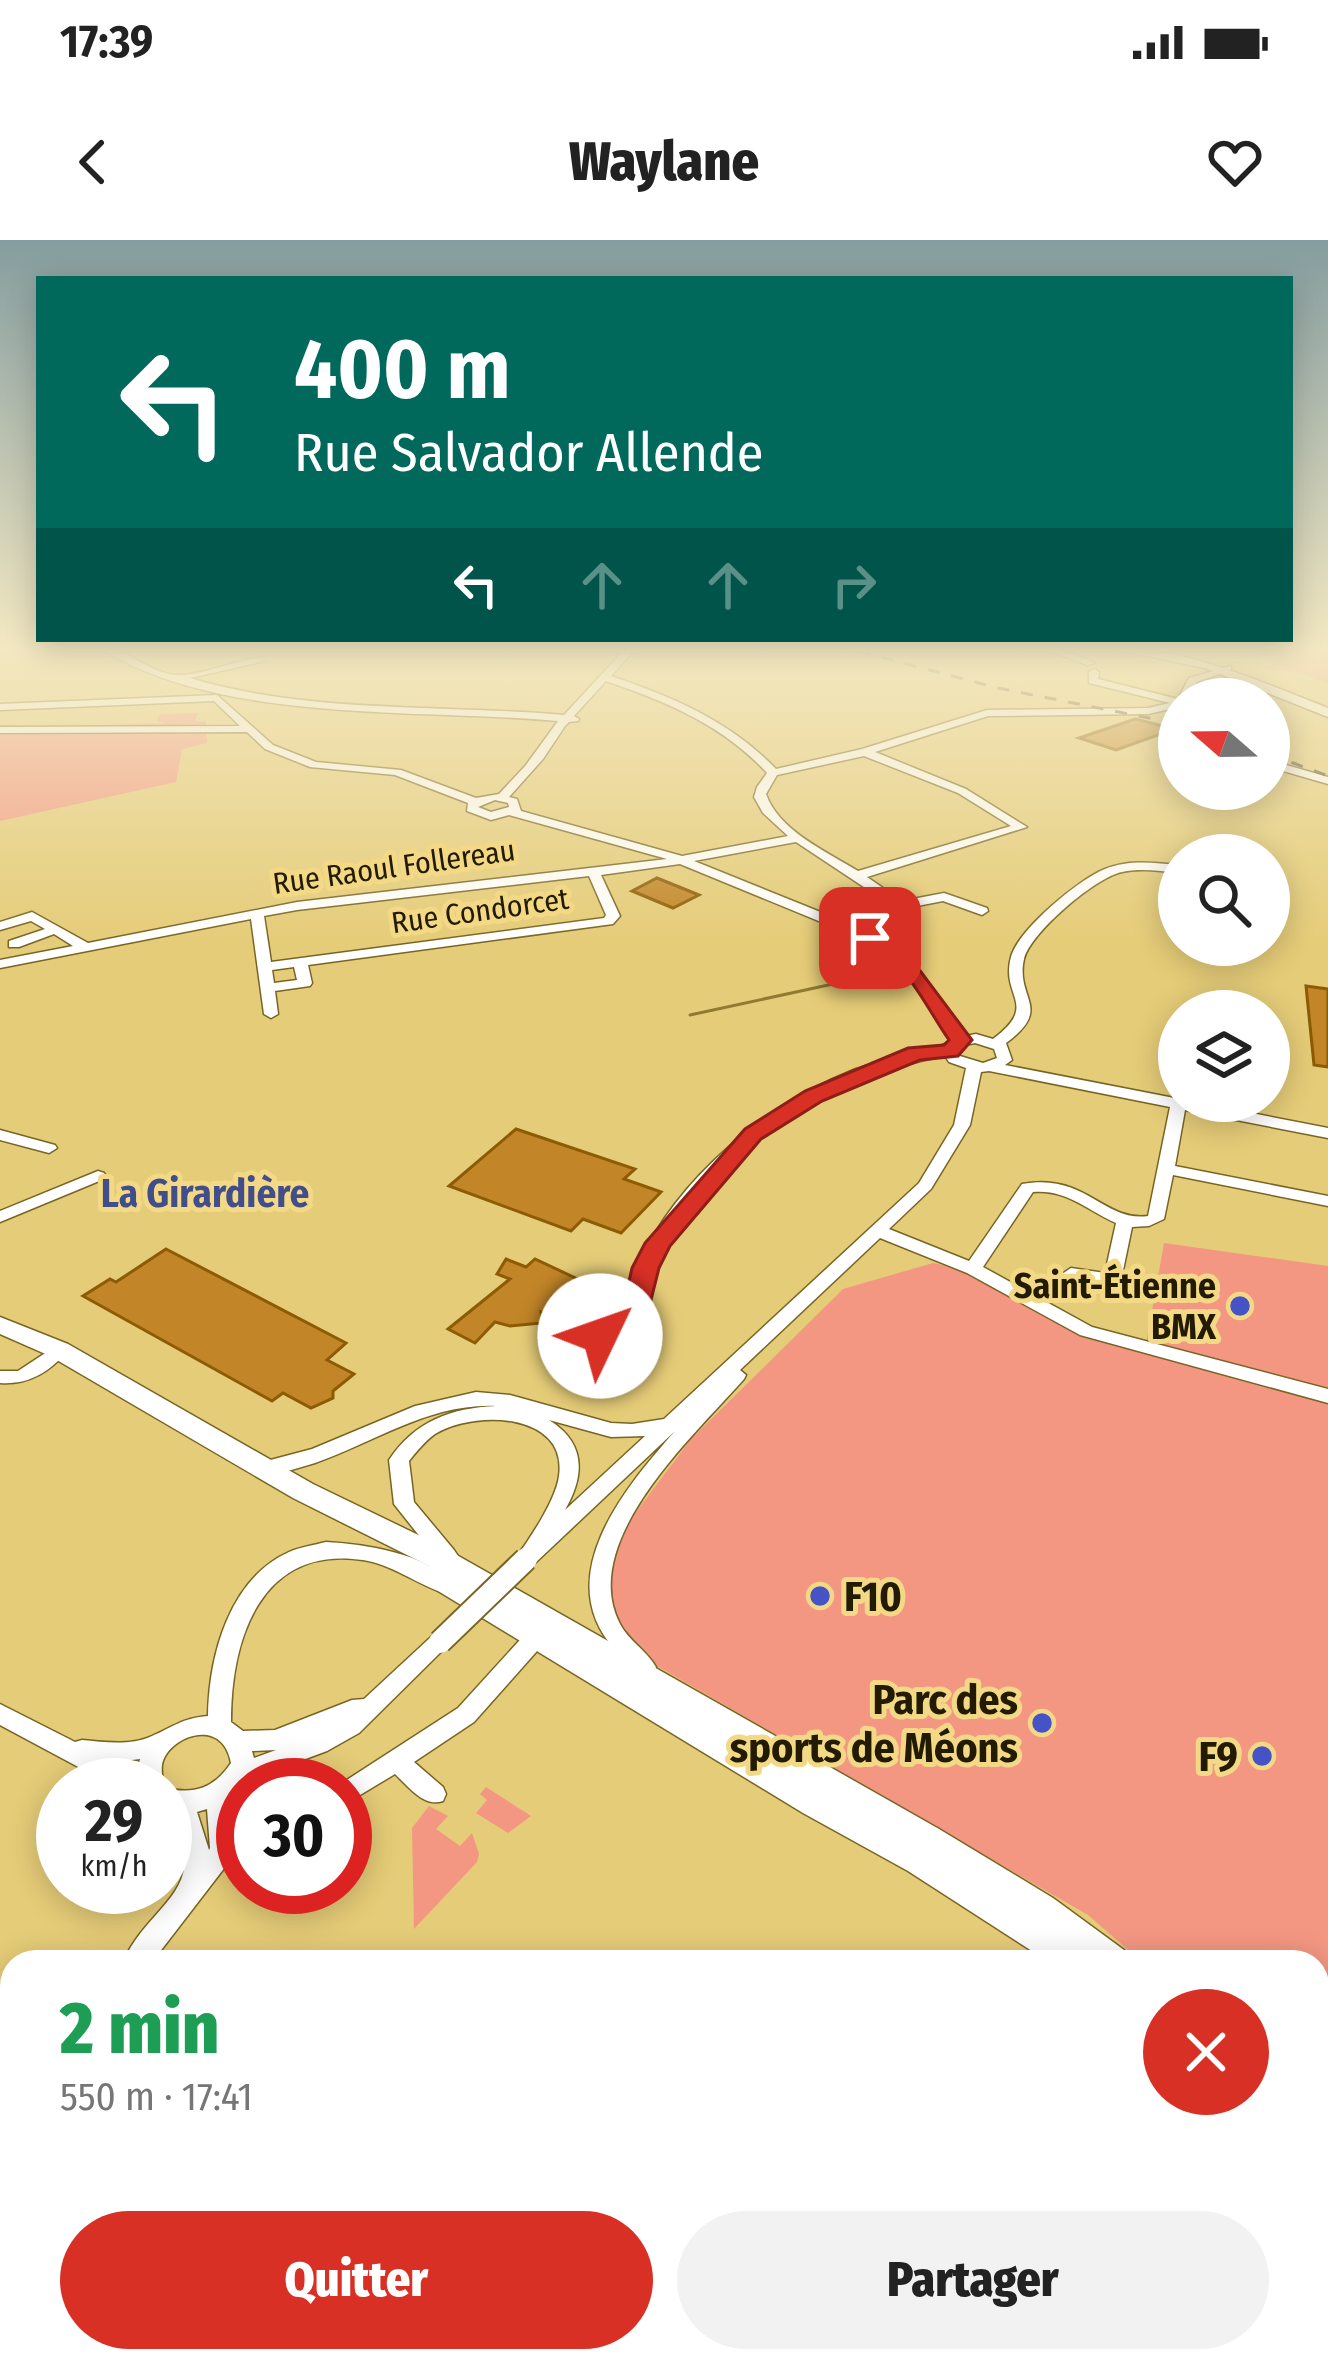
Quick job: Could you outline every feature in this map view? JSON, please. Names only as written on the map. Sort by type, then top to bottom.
[{"type":"main road","points":[[0,1324],[59,1350],[334,1507],[814,1803],[920,1860],[1060,1950]]},
{"type":"main road","points":[[525,1622],[711,1716],[976,1869],[1096,1950]]},
{"type":"street","points":[[266,744],[314,765],[397,772],[475,802],[502,798],[516,804],[512,812]]},
{"type":"street","points":[[502,798],[548,744]]},
{"type":"street","points":[[746,744],[772,772]]},
{"type":"street","points":[[888,744],[772,772],[760,790],[760,799],[797,838],[901,905],[904,921],[896,952]]},
{"type":"street","points":[[859,875],[1021,827],[962,790],[865,752]]},
{"type":"street","points":[[1290,769],[1328,781]]},
{"type":"street","points":[[475,802],[471,808],[478,814],[512,812],[679,860],[835,921],[896,952],[955,1046],[959,1062],[1158,1098]]},
{"type":"street","name":"Rue Raoul Follereau","points":[[0,964],[257,913],[679,860],[797,838]]},
{"type":"street","points":[[1001,1048],[1021,1026],[1026,1012],[1016,963],[1022,944],[1077,889],[1111,869],[1158,869]]},
{"type":"street","name":"Rue Condorcet","points":[[264,967],[608,921],[613,916],[592,870]]},
{"type":"street","points":[[901,905],[944,897],[982,911]]},
{"type":"street","points":[[257,913],[271,1013]]},
{"type":"street","points":[[0,926],[32,916],[85,947]]},
{"type":"street","points":[[14,944],[58,929]]},
{"type":"street","points":[[267,988],[305,982],[300,962]]},
{"type":"street","points":[[633,1325],[645,1268],[658,1243],[753,1134],[813,1096],[916,1053],[955,1046],[1001,1048],[1035,1074]]},
{"type":"street","points":[[983,1067],[1005,1060],[1001,1048]]},
{"type":"street","points":[[288,1758],[351,1726],[396,1687],[666,1426],[880,1232],[925,1186],[947,1154],[983,1067]]},
{"type":"street","points":[[974,1269],[1028,1188],[1058,1187],[1125,1221],[1147,1224],[1156,1219],[1175,1122]]},
{"type":"street","points":[[1275,1122],[1328,1133]]},
{"type":"street","points":[[0,1135],[49,1148]]},
{"type":"street","points":[[1165,1169],[1328,1201]]},
{"type":"street","points":[[0,1217],[98,1175]]},
{"type":"street","points":[[1071,1274],[1112,1280],[1125,1221]]},
{"type":"street","points":[[880,1232],[974,1269],[1086,1330],[1328,1396]]},
{"type":"street","points":[[711,1716],[630,1656],[597,1600],[598,1556],[617,1517],[783,1322]]},
{"type":"street","points":[[0,1377],[13,1379],[38,1370],[59,1350]]},
{"type":"street","points":[[266,1468],[304,1463],[442,1403],[505,1401],[610,1430],[666,1426]]},
{"type":"street","points":[[525,1622],[449,1558],[404,1504],[399,1460],[414,1441],[434,1426],[485,1412],[536,1420],[553,1429],[563,1443],[570,1472],[530,1555]]},
{"type":"street","points":[[610,1430],[626,1443],[633,1460]]},
{"type":"street","points":[[219,1725],[217,1691],[238,1612],[251,1590],[295,1560],[331,1550],[363,1552],[415,1570],[525,1622]]},
{"type":"street","points":[[372,1778],[466,1715],[525,1622]]},
{"type":"street","points":[[152,1758],[160,1744],[187,1726],[219,1725],[240,1741],[276,1740],[322,1725],[396,1687]]},
{"type":"street","points":[[0,1714],[83,1758]]},
{"type":"street","points":[[240,1741],[242,1758]]},
{"type":"street","points":[[61,1746],[102,1754],[160,1744]]},
{"type":"street","points":[[399,1763],[434,1794]]},
{"type":"street","points":[[192,1837],[198,1846],[192,1882]]},
{"type":"street","points":[[192,1889],[216,1863]]},
{"type":"street","points":[[145,1950],[173,1914]]},
{"type":"shaded area","points":[[0,744],[201,744],[182,749],[176,782],[0,821]]},
{"type":"shaded area","name":"Parc des sports de Méons","points":[[1164,1243],[1328,1266],[1328,1950],[1128,1950],[1088,1915],[638,1655],[615,1619],[606,1587],[614,1541],[691,1439],[843,1289],[933,1263],[967,1270],[1012,1296],[1145,1350]]},
{"type":"shaded area","points":[[486,1787],[531,1816],[508,1833],[476,1813],[487,1800],[480,1794]]},
{"type":"shaded area","points":[[429,1806],[448,1816],[436,1829],[460,1846],[472,1833],[479,1854],[477,1862],[414,1929],[412,1828]]},
{"type":"building","points":[[657,878],[699,895],[673,908],[632,891]]},
{"type":"building","points":[[1306,986],[1328,989],[1328,1067],[1314,1065]]},
{"type":"building","points":[[516,1129],[635,1169],[624,1179],[661,1192],[621,1233],[583,1219],[571,1231],[449,1186]]},
{"type":"building","points":[[166,1249],[346,1343],[327,1360],[354,1374],[333,1391],[333,1398],[311,1408],[283,1393],[272,1401],[83,1296],[110,1279],[116,1282]]},
{"type":"building","points":[[506,1259],[526,1267],[535,1259],[584,1282],[571,1293],[580,1298],[555,1319],[541,1312],[542,1323],[510,1326],[495,1322],[475,1343],[448,1329],[510,1279],[497,1274]]},
{"type":"waterway","points":[[690,1015],[833,984],[889,984]]},
{"type":"railway","points":[[1290,762],[1328,776]]},
{"type":"place","name":"Saint-Étienne BMX","points":[[1240,1306]]},
{"type":"place","name":"F10","points":[[820,1596]]},
{"type":"place","name":"Parc des sports de Méons","points":[[1042,1723]]},
{"type":"place","name":"F9","points":[[1262,1756]]},
{"type":"district","name":"La Girardière","points":[[205,1193]]},
{"type":"route","points":[[600,1336],[614,1326],[633,1325],[645,1268],[658,1243],[753,1134],[813,1096],[916,1053],[950,1051],[961,1040],[910,967],[896,952],[870,938]]}]
